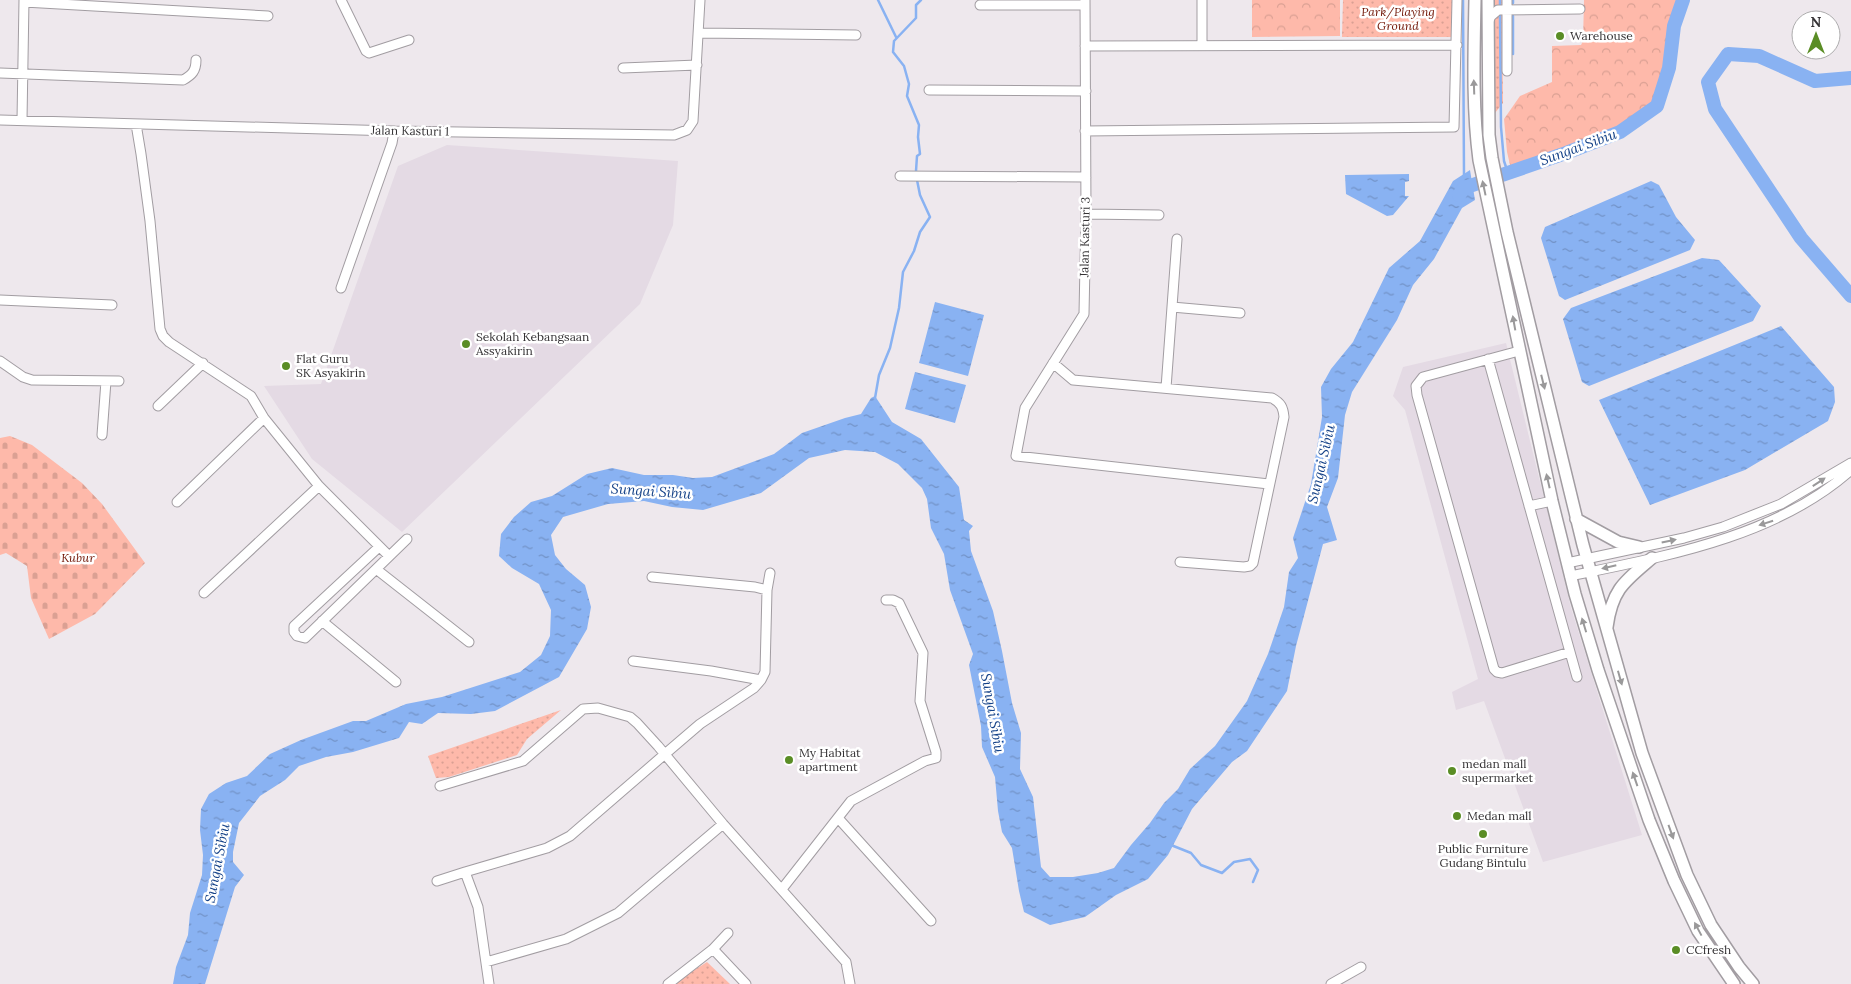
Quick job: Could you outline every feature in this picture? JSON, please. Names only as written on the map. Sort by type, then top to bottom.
[{"type":"street","points":[[341,0],[366,51],[369,53],[409,40]]},
{"type":"street","name":"Jalan Kasturi 1","points":[[0,120],[394,131],[674,136],[687,130],[692,121],[700,0]]},
{"type":"street","points":[[1202,0],[1202,46]]},
{"type":"street","points":[[1086,131],[1451,128],[1455,125],[1457,0]]},
{"type":"street","points":[[1474,0],[1474,69],[1478,160],[1570,576],[1598,670],[1649,820],[1674,881],[1698,931],[1734,984]]},
{"type":"street","points":[[1488,0],[1489,135],[1495,175],[1507,232],[1590,572],[1642,753],[1687,875],[1710,925],[1753,984]]},
{"type":"street","points":[[22,120],[24,1],[268,16]]},
{"type":"street","points":[[980,5],[1085,2]]},
{"type":"street","name":"Jalan Kasturi 3","points":[[1085,2],[1086,214],[1084,317],[1025,408],[1016,456],[1269,484]]},
{"type":"street","points":[[1488,22],[1494,12],[1507,4],[1580,9]]},
{"type":"street","points":[[1507,4],[1507,71]]},
{"type":"street","points":[[698,33],[856,35]]},
{"type":"street","points":[[1085,46],[1457,45]]},
{"type":"street","points":[[0,73],[183,80],[191,75],[196,68],[196,60]]},
{"type":"street","points":[[623,68],[697,65]]},
{"type":"street","points":[[929,90],[1086,91]]},
{"type":"street","points":[[136,124],[150,221],[160,329],[163,336],[169,342],[254,399],[264,418],[319,486],[389,556]]},
{"type":"street","points":[[341,288],[392,143],[394,131]]},
{"type":"street","points":[[900,176],[1086,177]]},
{"type":"street","points":[[1086,214],[1159,214]]},
{"type":"street","points":[[1166,388],[1177,239]]},
{"type":"street","points":[[0,300],[112,305]]},
{"type":"street","points":[[1172,307],[1240,313]]},
{"type":"street","points":[[1519,351],[1423,377],[1416,386],[1417,395],[1494,669],[1502,673],[1570,652]]},
{"type":"street","points":[[1488,359],[1577,677]]},
{"type":"street","points":[[0,361],[23,377],[32,380],[119,381]]},
{"type":"street","points":[[158,406],[202,363]]},
{"type":"street","points":[[1053,363],[1073,380],[1272,398],[1279,402],[1283,408],[1284,417],[1253,563],[1250,566],[1244,567],[1180,562]]},
{"type":"street","points":[[102,435],[106,381]]},
{"type":"street","points":[[177,502],[264,418]]},
{"type":"street","points":[[1567,563],[1684,538],[1723,527],[1781,504],[1808,490],[1851,463]]},
{"type":"street","points":[[1570,576],[1652,558],[1712,542],[1775,520],[1812,499],[1851,470]]},
{"type":"street","points":[[204,593],[319,486]]},
{"type":"street","points":[[1529,506],[1552,501]]},
{"type":"street","points":[[1576,519],[1618,542],[1638,547]]},
{"type":"street","points":[[379,547],[294,626],[294,632],[297,636],[305,638],[407,539]]},
{"type":"street","points":[[1607,631],[1609,613],[1622,583],[1652,558]]},
{"type":"street","points":[[376,569],[469,642]]},
{"type":"street","points":[[437,881],[547,848],[570,836],[700,724],[754,688],[765,672],[767,590],[770,573]]},
{"type":"street","points":[[652,577],[755,587],[767,590]]},
{"type":"street","points":[[782,888],[851,802],[925,761],[936,758],[936,752],[920,701],[923,653],[899,604],[886,600]]},
{"type":"street","points":[[322,622],[396,682]]},
{"type":"street","points":[[633,661],[711,671],[761,680]]},
{"type":"street","points":[[440,786],[523,761],[583,709],[589,707],[598,708],[630,717],[638,723],[723,824],[846,962],[850,984]]},
{"type":"street","points":[[838,818],[931,921]]},
{"type":"street","points":[[486,962],[566,939],[618,913],[723,824]]},
{"type":"street","points":[[465,872],[478,907],[489,984]]},
{"type":"street","points":[[668,984],[713,949],[728,933]]},
{"type":"street","points":[[713,949],[746,984]]},
{"type":"street","points":[[1332,984],[1361,967]]},
{"type":"shaded area","name":"Sekolah Kebangsaan Assyakirin","points":[[447,145],[678,161],[673,225],[640,304],[402,532],[312,459],[264,386],[321,384],[398,166]]},
{"type":"shaded area","points":[[1506,343],[1571,608],[1642,835],[1543,862],[1484,701],[1456,710],[1452,692],[1478,679],[1405,410],[1393,396],[1403,367]]},
{"type":"green space","points":[[1252,0],[1340,0],[1340,36],[1252,37]]},
{"type":"green space","name":"Park/Playing Ground","points":[[1343,0],[1454,0],[1453,37],[1342,37]]},
{"type":"green space","points":[[1494,0],[1502,0],[1503,103],[1495,113]]},
{"type":"green space","points":[[1584,0],[1679,0],[1671,22],[1665,65],[1652,103],[1620,127],[1511,169],[1507,152],[1504,119],[1520,96],[1552,82],[1552,46],[1581,45],[1583,41]]},
{"type":"green space","name":"Kubur","points":[[10,436],[32,445],[82,483],[102,504],[145,563],[95,614],[49,639],[31,598],[27,566],[6,553],[0,555],[0,438]]},
{"type":"green space","points":[[561,710],[527,739],[517,755],[449,777],[436,778],[428,756]]},
{"type":"green space","points":[[707,962],[730,984],[672,984]]},
{"type":"water","points":[[1470,170],[1475,200],[1462,208],[1434,259],[1413,285],[1397,320],[1352,392],[1345,415],[1338,478],[1327,507],[1337,540],[1323,544],[1296,646],[1287,691],[1247,751],[1232,762],[1192,809],[1168,855],[1148,879],[1116,895],[1085,917],[1050,925],[1024,912],[1012,848],[1002,832],[995,777],[982,747],[981,726],[969,665],[973,654],[950,590],[944,554],[931,528],[927,499],[922,488],[898,464],[875,452],[845,450],[809,458],[761,493],[703,510],[672,507],[644,501],[608,504],[563,517],[551,535],[555,555],[566,569],[585,585],[591,607],[587,629],[559,677],[495,711],[471,714],[438,713],[422,724],[409,722],[399,738],[299,766],[285,780],[260,796],[239,823],[233,852],[233,862],[244,875],[235,887],[205,984],[173,984],[176,967],[188,935],[190,913],[202,875],[201,809],[209,794],[226,783],[247,776],[270,754],[301,740],[353,721],[366,721],[406,704],[442,697],[520,672],[541,655],[550,636],[551,610],[539,584],[512,568],[499,556],[501,534],[514,517],[531,502],[552,496],[587,474],[612,468],[644,475],[673,475],[693,478],[712,477],[774,454],[802,433],[861,414],[871,398],[875,396],[892,422],[921,439],[959,487],[964,520],[973,526],[969,531],[971,551],[993,611],[1012,703],[1021,733],[1020,769],[1033,797],[1041,867],[1050,877],[1073,877],[1114,868],[1164,803],[1178,789],[1190,769],[1215,746],[1247,701],[1268,654],[1284,607],[1289,572],[1298,558],[1293,538],[1311,484],[1322,417],[1321,387],[1331,369],[1353,342],[1389,268],[1420,241],[1453,181]]},
{"type":"water","points":[[1409,174],[1409,181],[1405,182],[1405,196],[1409,196],[1393,215],[1387,216],[1346,194],[1345,175]]},
{"type":"water","points":[[1651,181],[1659,185],[1676,217],[1695,240],[1690,250],[1565,300],[1559,296],[1541,238],[1545,227]]},
{"type":"water","points":[[1702,258],[1719,260],[1761,306],[1753,321],[1589,386],[1582,382],[1563,319],[1571,308]]},
{"type":"water","points":[[935,302],[984,315],[968,376],[919,363]]},
{"type":"water","points":[[1781,326],[1834,387],[1835,402],[1828,421],[1745,470],[1650,505],[1599,400]]},
{"type":"water","points":[[915,372],[966,385],[955,423],[905,409]]},
{"type":"waterway","points":[[878,0],[896,37]]},
{"type":"waterway","points":[[916,171],[917,156],[920,154],[919,125],[907,96],[909,84],[904,66],[893,52],[894,41],[916,18],[916,5],[921,0]]},
{"type":"waterway","points":[[1463,0],[1464,176]]},
{"type":"waterway","name":"Sungai Sibiu","points":[[1459,195],[1464,188],[1566,153],[1620,132],[1657,106],[1669,68],[1674,26],[1683,0]]},
{"type":"waterway","points":[[1500,15],[1501,127],[1504,161],[1508,173]]},
{"type":"waterway","points":[[1513,16],[1513,54]]},
{"type":"waterway","name":"Sungai Sibiu","points":[[1851,78],[1815,81],[1759,56],[1728,54],[1708,82],[1715,109],[1801,238],[1851,296]]},
{"type":"waterway","points":[[875,398],[879,375],[890,348],[899,308],[903,272],[914,251],[920,232],[930,217],[920,195],[917,180]]},
{"type":"waterway","points":[[1171,845],[1191,853],[1201,865],[1222,873],[1234,862],[1250,859],[1258,870],[1253,882]]},
{"type":"place","name":"Warehouse","points":[[1560,36]]},
{"type":"place","name":"Sekolah Kebangsaan Assyakirin","points":[[466,344]]},
{"type":"place","name":"Flat Guru SK Asyakirin","points":[[286,366]]},
{"type":"place","name":"My Habitat apartment","points":[[789,760]]},
{"type":"place","name":"medan mall supermarket","points":[[1452,771]]},
{"type":"place","name":"Medan mall","points":[[1457,816]]},
{"type":"place","name":"Public Furniture Gudang Bintulu","points":[[1483,834]]},
{"type":"place","name":"CCfresh","points":[[1676,950]]}]
